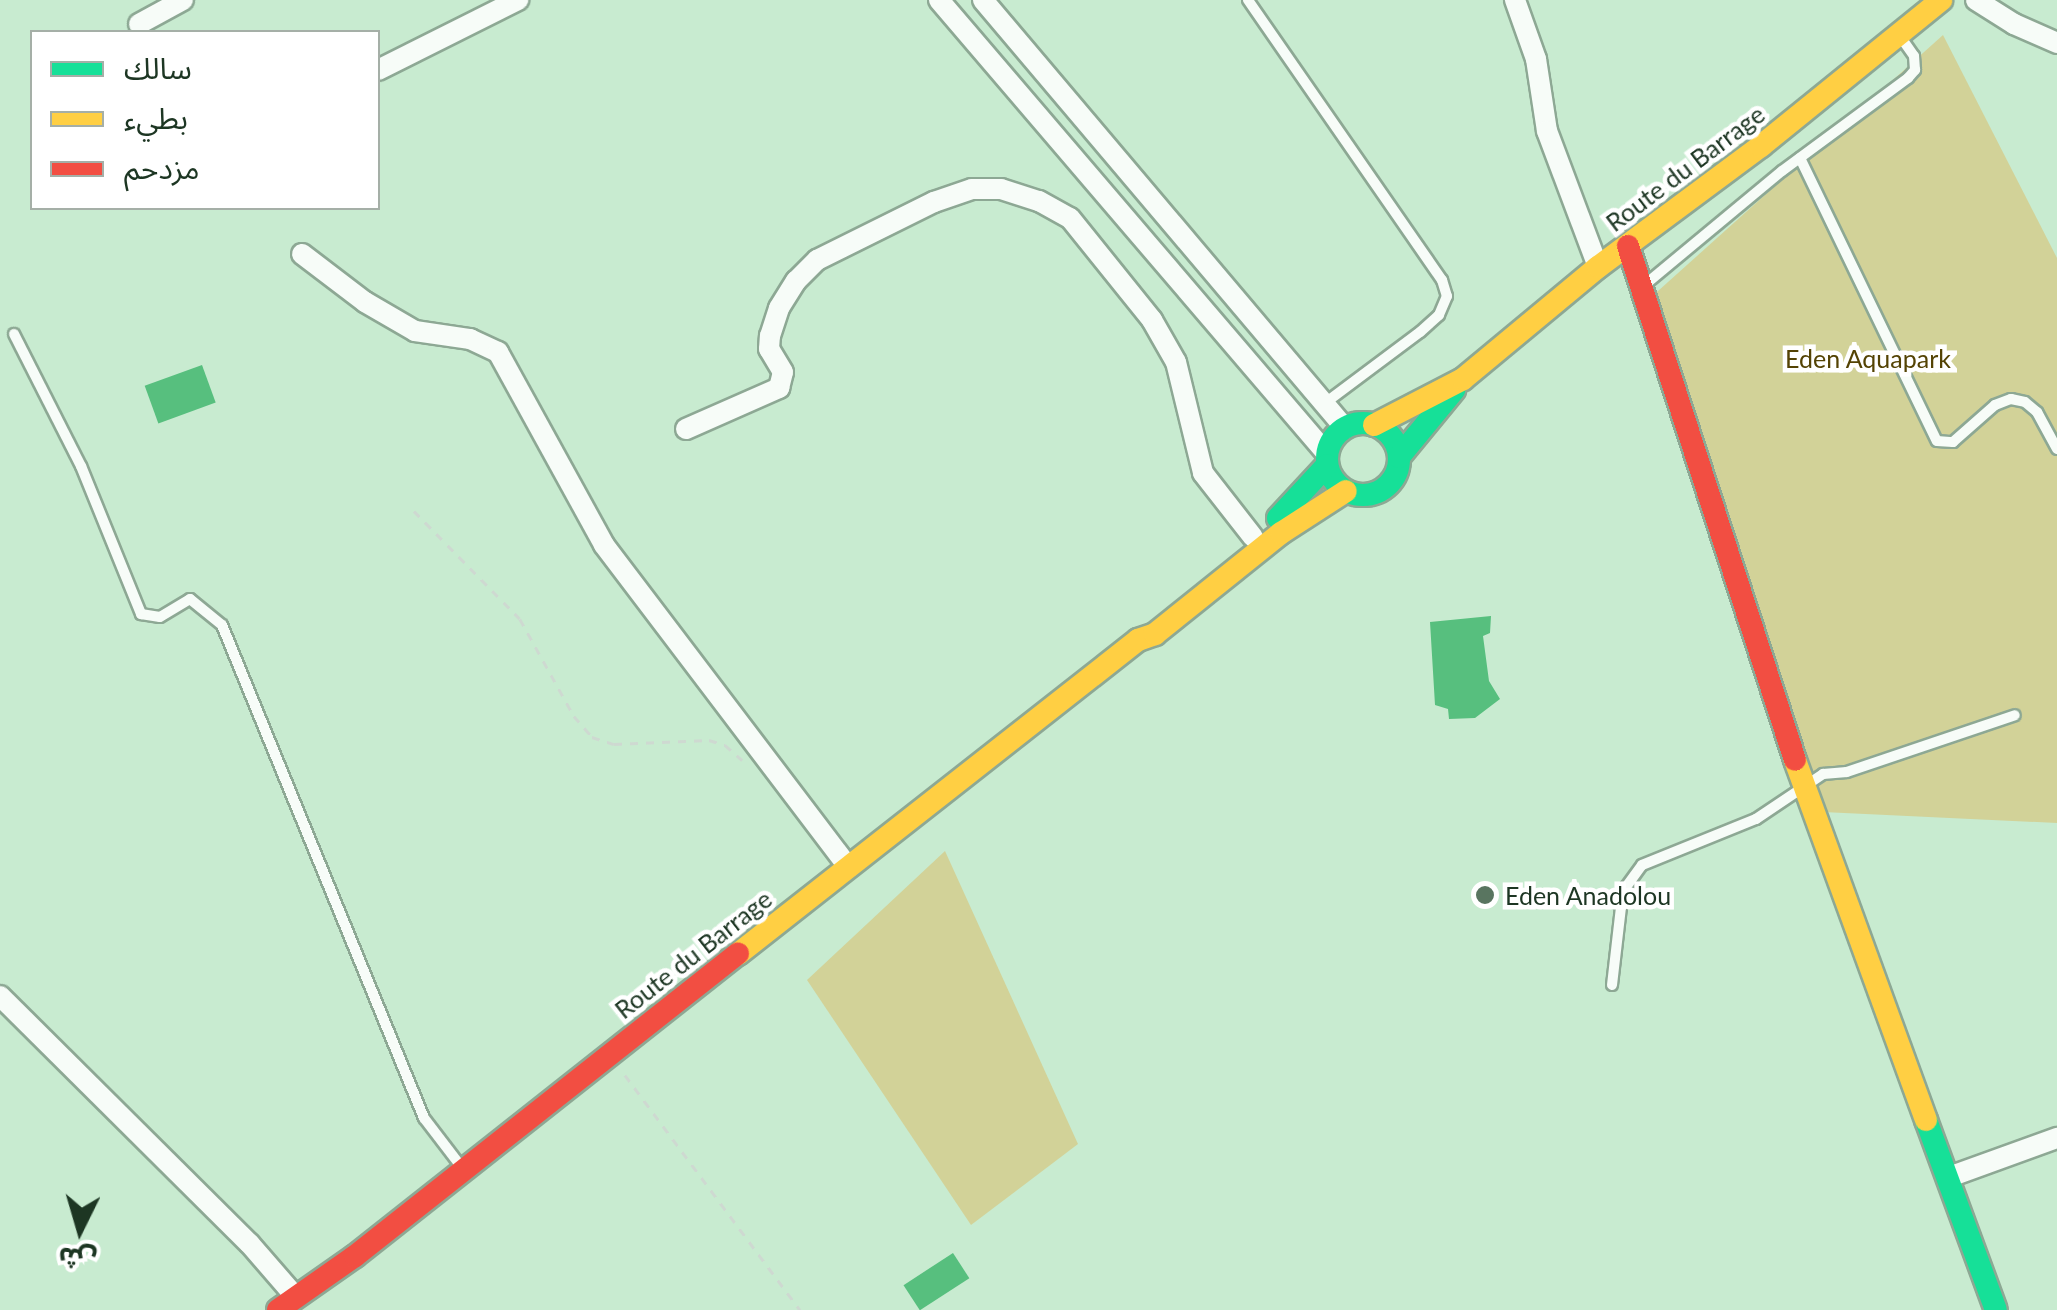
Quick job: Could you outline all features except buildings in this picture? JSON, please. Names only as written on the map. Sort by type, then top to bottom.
[{"type":"main road","name":"Route du Barrage","points":[[286,1302],[355,1256],[1141,638],[1155,634],[1281,534],[1346,491],[1371,494],[1384,488],[1393,479],[1399,457],[1463,379],[1598,267],[1761,146],[1940,0]]},
{"type":"main road","points":[[1628,246],[1804,783],[1996,1310]]},
{"type":"main road","name":"Route du Barrage","points":[[1141,638],[1142,629],[1156,614],[1293,505],[1327,460],[1330,442],[1345,428],[1354,423],[1374,424],[1463,379]]},
{"type":"main road","points":[[1374,424],[1392,436],[1399,457]]},
{"type":"main road","points":[[1327,460],[1334,480],[1346,491]]},
{"type":"street","points":[[140,24],[183,0]]},
{"type":"street","points":[[380,69],[518,0]]},
{"type":"street","points":[[939,0],[1327,460]]},
{"type":"street","points":[[983,0],[1345,428]]},
{"type":"street","points":[[1515,0],[1536,59],[1547,131],[1598,267]]},
{"type":"street","points":[[1976,0],[2014,24],[2057,42]]},
{"type":"street","points":[[686,428],[779,388],[783,372],[769,349],[770,336],[779,308],[817,260],[934,202],[972,190],[1002,189],[1039,201],[1070,218],[1152,320],[1176,362],[1203,473],[1253,538]]},
{"type":"street","points":[[302,254],[365,302],[414,331],[470,340],[498,352],[604,545],[850,868]]},
{"type":"street","points":[[0,996],[248,1243],[286,1302]]},
{"type":"street","points":[[1949,1177],[2057,1138]]},
{"type":"lane","points":[[1248,0],[1442,280],[1447,296],[1439,315],[1420,332],[1325,403]]},
{"type":"lane","points":[[1642,287],[1782,170],[1908,78],[1914,70],[1914,56],[1898,35]]},
{"type":"lane","points":[[1761,146],[1782,170]]},
{"type":"lane","points":[[1800,158],[1937,441],[1944,445],[1952,442],[2010,398],[2025,402],[2037,412],[2057,449]]},
{"type":"lane","points":[[14,334],[81,466],[140,614],[160,617],[190,599],[222,625],[424,1118],[464,1170]]},
{"type":"lane","points":[[1612,986],[1620,906],[1626,887],[1642,865],[1756,819],[1804,783],[2015,715]]},
{"type":"path","points":[[414,511],[520,620],[574,716],[592,737],[614,744],[709,740],[725,746],[752,769]]},
{"type":"path","points":[[609,1056],[672,1131],[800,1310]]},
{"type":"green space","name":"Eden Aquapark","points":[[1943,35],[2057,258],[2057,823],[1823,812],[1648,300]]},
{"type":"green space","points":[[945,851],[1078,1144],[971,1225],[807,980]]},
{"type":"shaded area","points":[[202,365],[216,403],[158,423],[145,386]]},
{"type":"shaded area","points":[[1491,616],[1490,633],[1483,636],[1489,681],[1500,699],[1475,718],[1449,719],[1448,709],[1435,705],[1430,622]]},
{"type":"shaded area","points":[[953,1253],[969,1278],[920,1310],[904,1285]]},
{"type":"traffic: fast","points":[[1399,457],[1454,390]]},
{"type":"traffic: fast","points":[[1363,423],[1388,434],[1399,459],[1388,484],[1363,495],[1338,484],[1327,459],[1338,434],[1363,423]]},
{"type":"traffic: fast","points":[[1278,518],[1327,465]]},
{"type":"traffic: fast","points":[[1926,1120],[1996,1310]]},
{"type":"traffic: slow","points":[[1374,425],[1463,379],[1598,267],[1761,146],[1941,0]]},
{"type":"traffic: slow","points":[[738,954],[1138,640],[1155,634],[1281,533],[1346,491]]},
{"type":"traffic: slow","points":[[1795,760],[1926,1120]]},
{"type":"traffic: jam","points":[[1628,246],[1795,760]]},
{"type":"traffic: jam","points":[[278,1310],[355,1256],[738,954]]},
{"type":"place","name":"Eden Anadolou","points":[[1485,895]]}]
